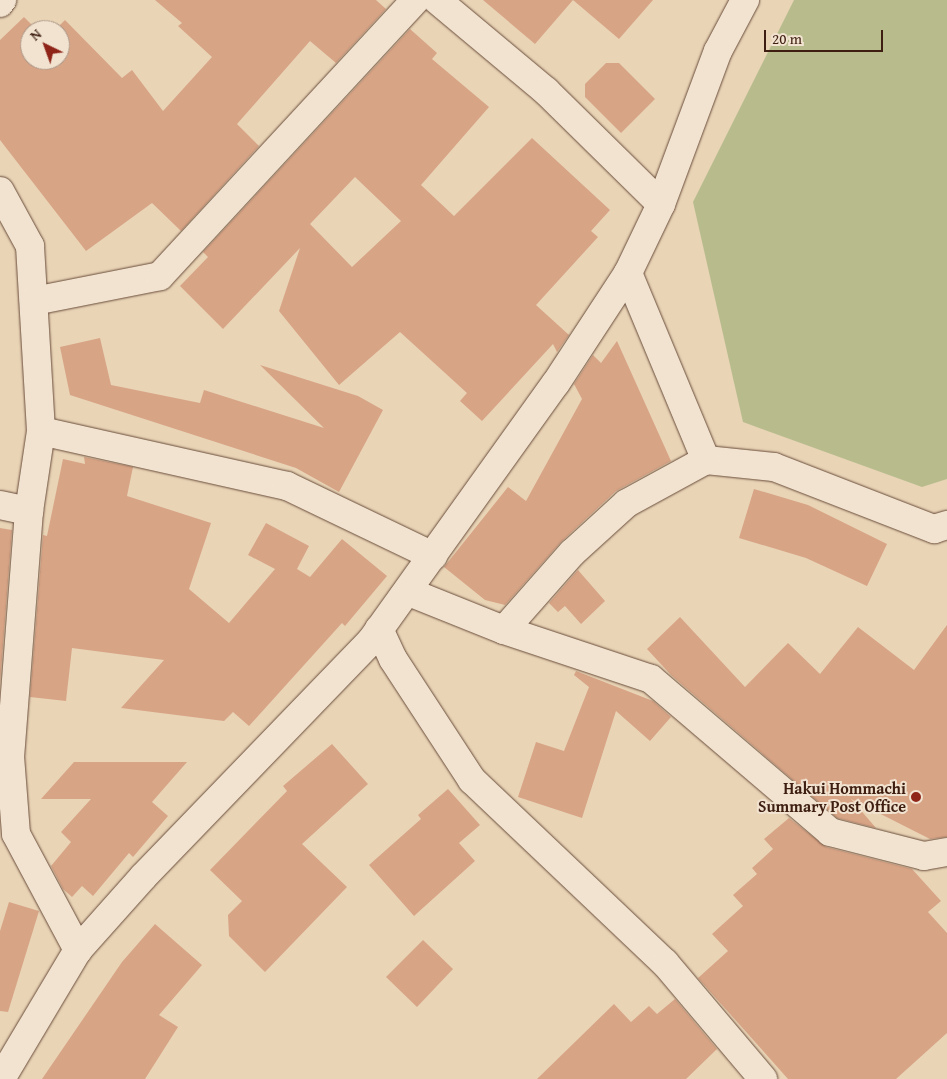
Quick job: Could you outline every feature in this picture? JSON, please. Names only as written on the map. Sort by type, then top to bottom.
[{"type":"street","points":[[34,301],[160,276],[416,0]]},
{"type":"street","points":[[437,0],[546,91],[661,204]]},
{"type":"street","points":[[1,1079],[78,950],[143,876],[379,629],[409,592],[556,383],[628,273],[661,204],[718,51],[746,0]]},
{"type":"street","points":[[0,191],[30,246],[41,431],[29,510],[10,756],[16,834],[78,950]]},
{"type":"street","points":[[628,273],[706,460]]},
{"type":"street","points":[[41,431],[288,486],[433,556]]},
{"type":"street","points":[[504,630],[572,553],[627,503],[706,460],[774,467],[934,529],[947,525]]},
{"type":"street","points":[[0,505],[29,510]]},
{"type":"street","points":[[409,592],[504,630],[650,679],[830,832],[924,856],[947,852]]},
{"type":"street","points":[[379,629],[393,659],[472,780],[665,964],[763,1079]]},
{"type":"green space","points":[[794,0],[947,0],[947,479],[922,487],[743,422],[693,202]]},
{"type":"building","points":[[155,0],[376,0],[386,9],[336,63],[310,41],[237,124],[259,146],[181,231],[152,203],[86,251],[0,140],[0,40],[20,21],[20,70],[70,70],[70,25],[122,78],[132,70],[163,111],[212,57],[178,26],[182,23]]},
{"type":"building","points":[[483,0],[573,0],[535,44]]},
{"type":"building","points":[[573,0],[653,0],[619,39]]},
{"type":"building","points":[[410,29],[437,53],[432,59],[489,107],[421,185],[454,216],[532,138],[610,210],[591,231],[598,237],[536,305],[569,335],[557,352],[553,344],[482,421],[460,401],[467,393],[400,332],[339,385],[279,311],[300,248],[223,329],[180,286],[208,257],[203,252]],"holes":[[[355,177],[401,221],[352,267],[310,224]]]},
{"type":"building","points":[[606,63],[619,63],[655,99],[621,133],[585,97],[585,84]]},
{"type":"building","points":[[100,338],[111,385],[200,403],[204,390],[324,428],[260,365],[358,396],[383,410],[339,492],[296,468],[70,395],[60,347]]},
{"type":"building","points":[[617,341],[671,461],[616,491],[561,542],[505,605],[485,600],[444,567],[508,487],[526,501],[582,399],[574,384],[593,355],[601,363]]},
{"type":"building","points":[[84,457],[133,467],[127,496],[211,523],[189,589],[229,623],[275,569],[248,555],[266,523],[309,546],[297,569],[310,577],[342,539],[387,576],[345,626],[342,623],[249,726],[233,712],[224,721],[121,708],[164,660],[72,648],[66,701],[30,697],[43,535],[47,536],[63,459],[85,464]]},
{"type":"building","points":[[754,489],[808,505],[887,544],[867,586],[806,558],[739,538]]},
{"type":"building","points":[[0,528],[12,530],[0,683]]},
{"type":"building","points":[[578,570],[605,601],[581,624],[565,606],[558,612],[549,603]]},
{"type":"building","points":[[680,617],[745,687],[788,643],[820,674],[858,627],[914,670],[947,625],[947,837],[930,839],[851,799],[876,828],[837,818],[671,675],[647,649]]},
{"type":"building","points":[[576,671],[653,701],[671,717],[650,741],[616,711],[582,818],[518,797],[536,742],[564,751],[589,687],[574,675]]},
{"type":"building","points":[[332,744],[368,784],[302,844],[347,887],[265,972],[229,936],[228,915],[242,901],[210,870],[287,791],[283,786]]},
{"type":"building","points":[[74,762],[187,762],[152,802],[168,816],[133,857],[129,853],[93,896],[82,886],[72,897],[63,889],[51,866],[71,842],[61,832],[91,799],[41,799]]},
{"type":"building","points":[[448,789],[480,825],[459,843],[475,861],[414,916],[369,865],[421,819],[418,815]]},
{"type":"building","points":[[789,818],[826,847],[912,869],[941,901],[928,912],[947,933],[947,1033],[896,1079],[788,1079],[698,978],[728,951],[712,934],[743,906],[733,895],[757,874],[752,868],[773,849],[764,839]]},
{"type":"building","points":[[9,902],[39,911],[8,1012],[0,1011],[0,931]]},
{"type":"building","points":[[155,924],[202,965],[159,1015],[178,1027],[145,1079],[42,1079],[122,962]]},
{"type":"building","points":[[423,940],[453,969],[417,1007],[386,977]]},
{"type":"building","points":[[675,999],[717,1049],[686,1079],[537,1079],[614,1004],[631,1022],[649,1006],[657,1014]]},
{"type":"place","name":"Hakui Hommachi Summary Post Office","points":[[916,797]]}]
